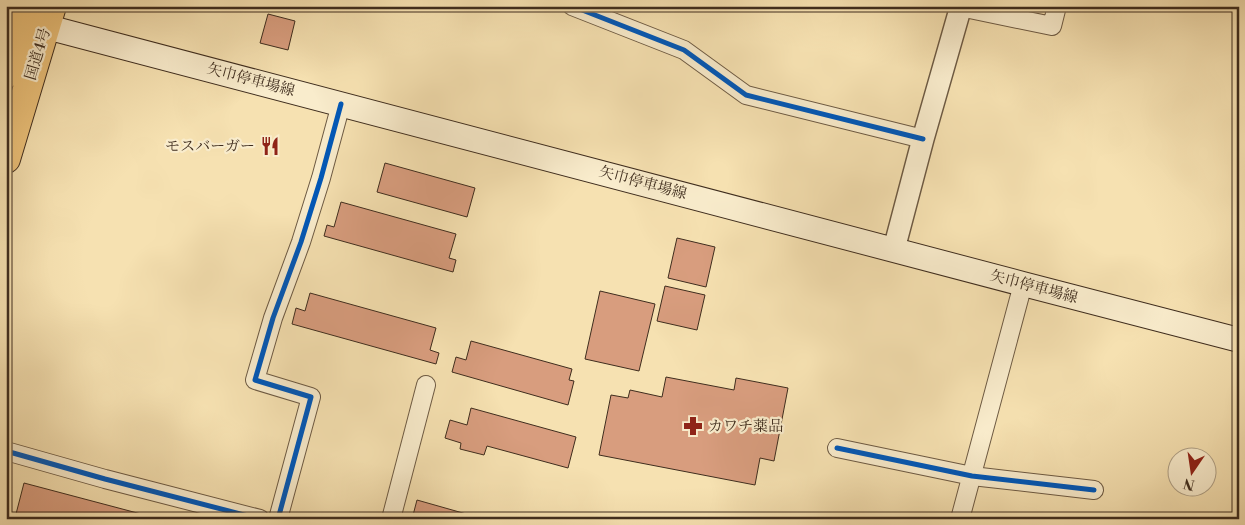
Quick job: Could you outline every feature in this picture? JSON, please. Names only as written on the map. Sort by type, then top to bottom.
[{"type":"highway","name":"国道4号","points":[[6,74],[31,16]]},
{"type":"highway","name":"国道4号","points":[[6,159],[31,16]]},
{"type":"main road","name":"矢巾停車場線","points":[[31,16],[341,104],[1239,340]]},
{"type":"street","points":[[572,6],[684,50],[746,95],[923,139]]},
{"type":"street","points":[[894,250],[960,7],[1052,26],[1057,6]]},
{"type":"street","points":[[278,519],[310,397],[255,380],[273,318],[301,242],[321,178],[341,104]]},
{"type":"street","points":[[960,519],[1023,284]]},
{"type":"street","points":[[392,519],[426,385]]},
{"type":"street","points":[[837,448],[972,476],[1094,490]]},
{"type":"street","points":[[6,451],[260,519]]},
{"type":"building","points":[[268,14],[295,21],[288,50],[260,43]]},
{"type":"building","points":[[385,163],[475,188],[467,217],[377,192]]},
{"type":"building","points":[[341,202],[456,234],[449,258],[456,260],[453,272],[324,236],[327,225],[334,227]]},
{"type":"building","points":[[677,238],[715,247],[706,287],[668,278]]},
{"type":"building","points":[[665,286],[705,295],[697,330],[657,321]]},
{"type":"building","points":[[600,291],[655,304],[639,371],[585,359]]},
{"type":"building","points":[[310,293],[436,328],[430,350],[439,353],[436,364],[292,324],[296,308],[305,311]]},
{"type":"building","points":[[471,341],[572,369],[569,380],[574,381],[568,405],[452,372],[456,357],[466,360]]},
{"type":"building","name":"カワチ薬品","points":[[666,377],[734,390],[736,378],[788,388],[774,461],[760,458],[755,485],[599,455],[611,395],[628,398],[630,390],[662,397]]},
{"type":"building","points":[[471,408],[576,437],[568,468],[487,446],[484,455],[460,449],[461,443],[445,438],[450,420],[467,425]]},
{"type":"building","points":[[24,483],[160,519],[35,519],[16,514]]},
{"type":"building","points":[[417,500],[484,519],[412,519]]},
{"type":"cycle path","points":[[572,6],[684,50],[746,95],[923,139]]},
{"type":"cycle path","points":[[278,519],[311,397],[255,380],[273,318],[301,242],[321,178],[341,104]]},
{"type":"cycle path","points":[[837,448],[972,476],[1094,490]]},
{"type":"cycle path","points":[[6,451],[260,519]]},
{"type":"place","name":"モスバーガー","points":[[270,146]]},
{"type":"place","name":"カワチ薬品","points":[[693,426]]}]
